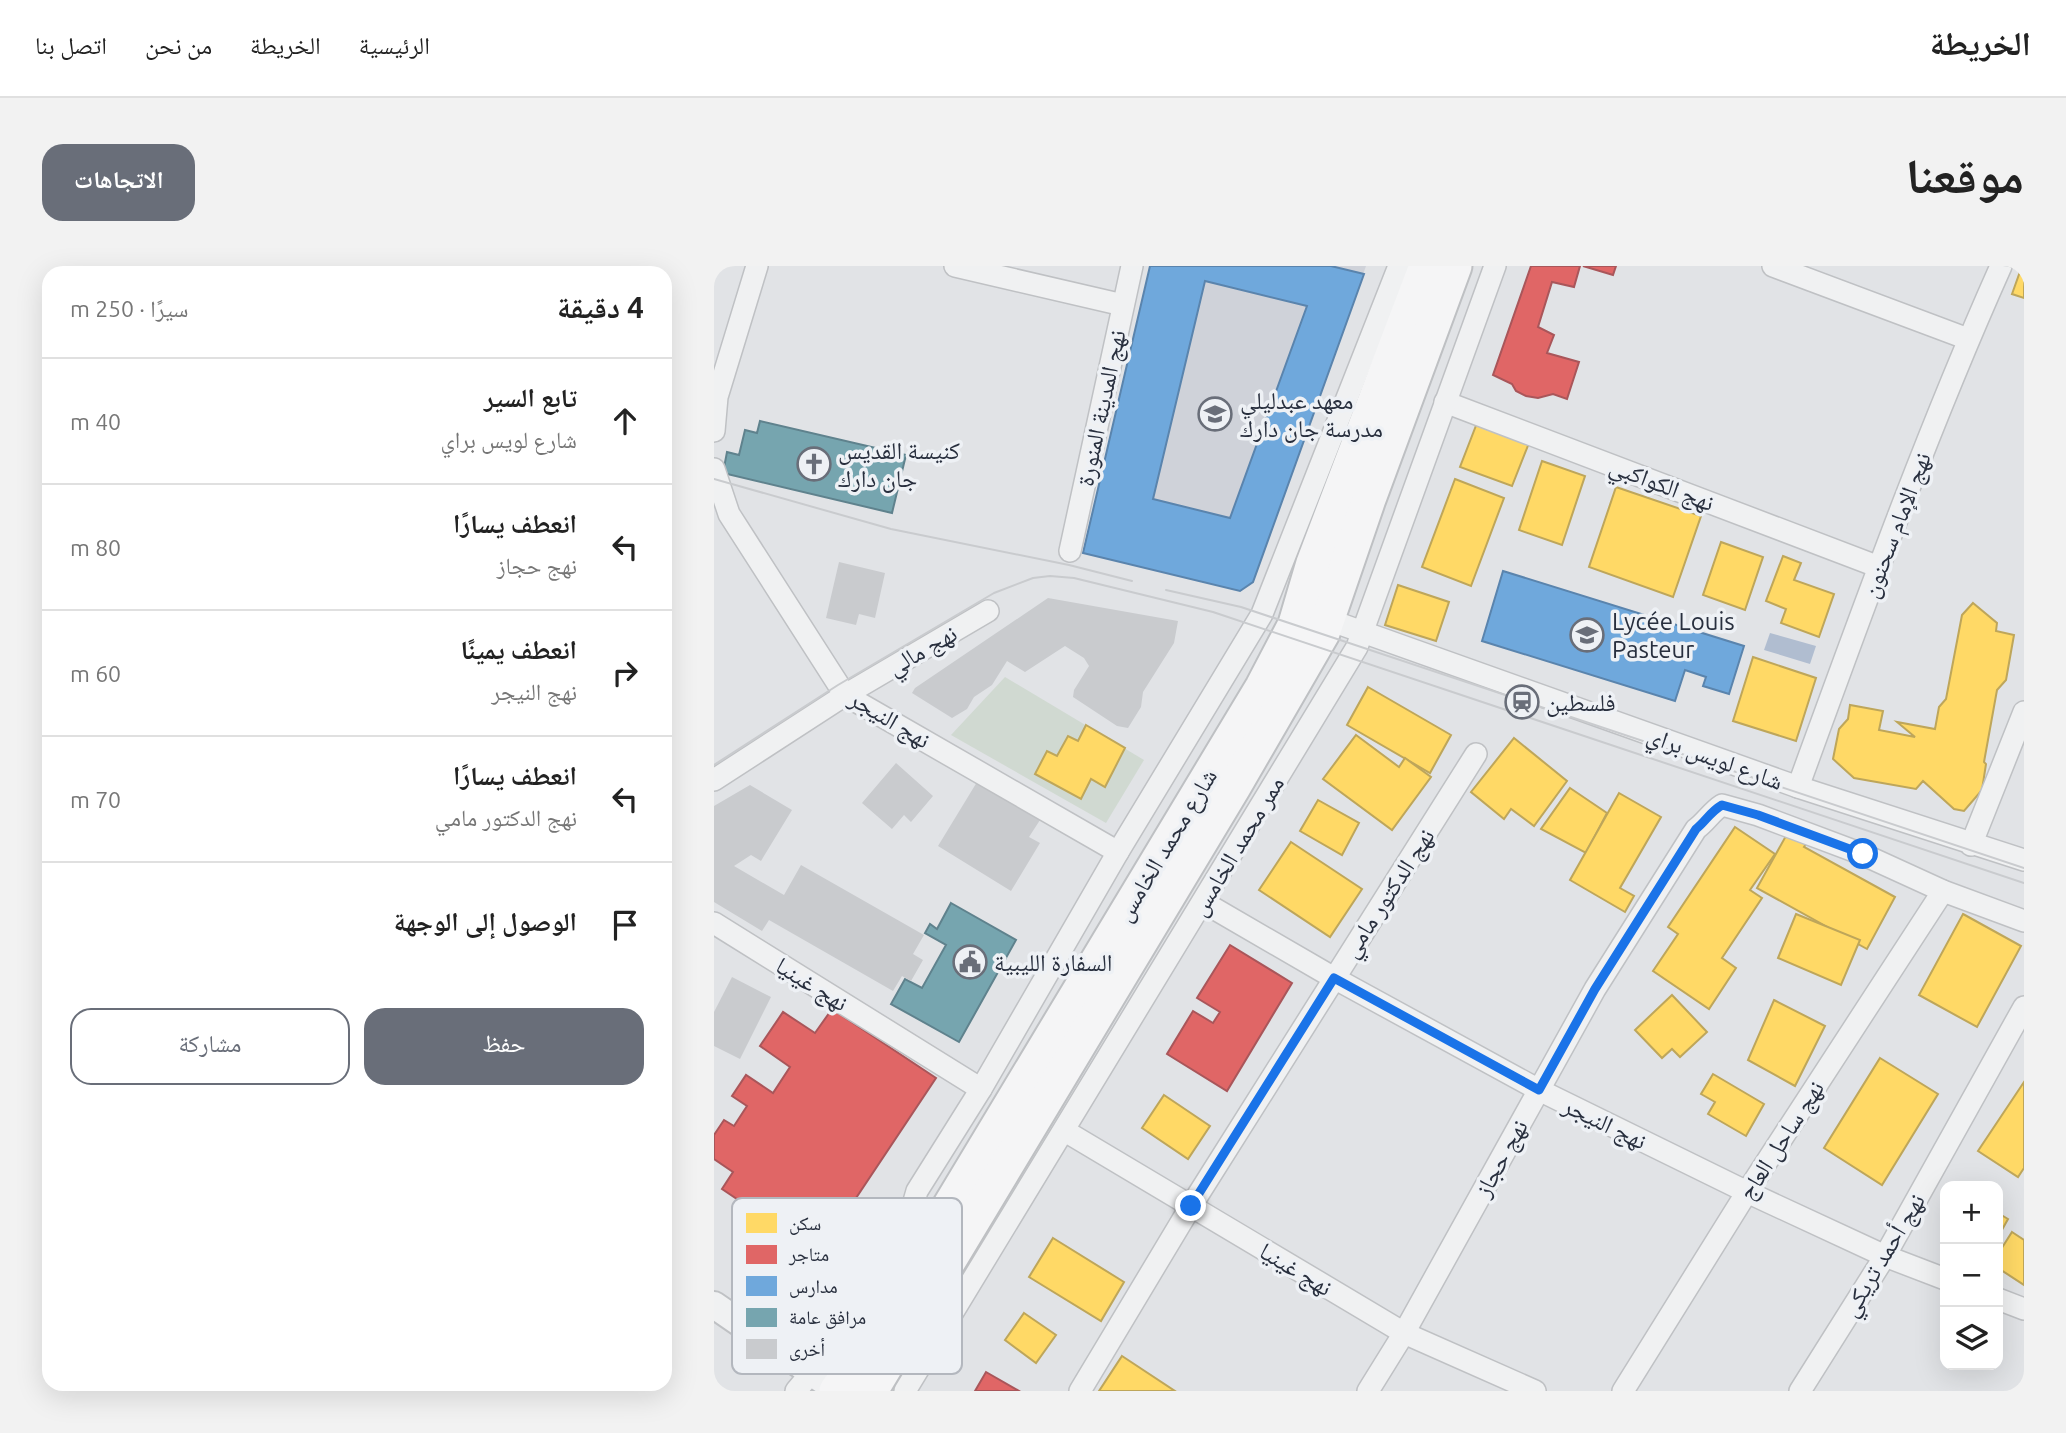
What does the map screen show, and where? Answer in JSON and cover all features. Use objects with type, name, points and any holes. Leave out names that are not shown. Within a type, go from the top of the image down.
[{"type":"main road","name":"شارع محمد الخامس","points":[[953,1198],[1262,687],[1288,638],[1295,624],[1313,563],[1426,266]]},
{"type":"main road","name":"شارع محمد الخامس","points":[[962,1238],[1234,787],[1323,633],[1455,266]]},
{"type":"main road","name":"شارع محمد الخامس","points":[[824,1387],[845,1374]]},
{"type":"main road","name":"شارع محمد الخامس","points":[[870,1391],[880,1374]]},
{"type":"street","points":[[714,432],[715,396],[757,266]]},
{"type":"street","points":[[955,266],[1123,305]]},
{"type":"street","name":"نهج المدينة المنورة","points":[[1070,551],[1132,266]]},
{"type":"street","points":[[914,1198],[1262,614],[1399,266]]},
{"type":"street","name":"ممر محمد الخامس","points":[[962,1298],[1357,647],[1495,266]]},
{"type":"street","points":[[1773,266],[1968,339]]},
{"type":"street","name":"نهج الإمام سحنون","points":[[1798,787],[1879,567],[1968,339],[2001,266]]},
{"type":"street","name":"نهج الكواكبي","points":[[1446,402],[1879,567]]},
{"type":"street","name":"نهج النيجر","points":[[714,469],[721,512],[845,695],[1118,852]]},
{"type":"street","name":"نهج مالي","points":[[714,780],[845,695],[988,611]]},
{"type":"street","name":"شارع لويس براي","points":[[1329,620],[1798,787],[2024,860]]},
{"type":"street","points":[[1971,845],[2024,712]]},
{"type":"street","name":"نهج الدكتور مامي","points":[[1080,1391],[1191,1206],[1476,754]]},
{"type":"street","name":"شارع لويس براي","points":[[1705,822],[1712,811],[1722,805],[1758,815],[1863,854],[1943,891],[2024,920]]},
{"type":"street","name":"نهج حجاز","points":[[1368,1391],[1404,1333],[1595,989],[1696,829],[1705,822]]},
{"type":"street","name":"نهج ساحل العاج","points":[[1623,1391],[1747,1192],[1943,891]]},
{"type":"street","name":"نهج النيجر","points":[[1203,902],[1334,978],[1539,1090],[1747,1192],[1885,1256],[1940,1277]]},
{"type":"street","name":"نهج غينيا","points":[[714,923],[981,1089]]},
{"type":"street","name":"نهج أحمد تريكي","points":[[1800,1391],[1885,1256],[2024,1007]]},
{"type":"street","name":"نهج غينيا","points":[[1065,1131],[1404,1333],[1535,1391]]},
{"type":"street","points":[[2003,1301],[2024,1309]]},
{"type":"street","points":[[714,1305],[732,1318]]},
{"type":"street","points":[[807,1374],[824,1387]]},
{"type":"street","name":"ممر محمد الخامس","points":[[905,1391],[915,1374]]},
{"type":"shaded area","name":"معهد عبدليلي مدرسة جان دارك","points":[[1150,266],[1366,266],[1253,582],[1240,591],[1083,553]]},
{"type":"shaded area","points":[[1005,677],[1144,760],[1106,823],[951,735]]},
{"type":"water","points":[[1770,633],[1816,646],[1810,664],[1764,650]]},
{"type":"building: سكن","points":[[2024,266],[2024,298],[2012,294]]},
{"type":"building: سكن","points":[[1477,423],[1529,443],[1512,486],[1460,467]]},
{"type":"building: سكن","points":[[1542,461],[1585,476],[1562,545],[1519,530]]},
{"type":"building: سكن","points":[[1455,479],[1504,498],[1471,586],[1422,567]]},
{"type":"building: سكن","points":[[1616,487],[1701,516],[1673,597],[1589,567]]},
{"type":"building: سكن","points":[[1721,542],[1763,557],[1745,610],[1703,595]]},
{"type":"building: سكن","points":[[1783,556],[1801,563],[1794,580],[1834,594],[1819,637],[1781,623],[1786,609],[1766,601]]},
{"type":"building: سكن","points":[[1398,585],[1449,602],[1436,641],[1385,625]]},
{"type":"building: سكن","points":[[1973,603],[1997,623],[1996,631],[2014,635],[2006,680],[1997,690],[1984,762],[1986,764],[1982,790],[1964,811],[1954,809],[1923,781],[1916,789],[1854,778],[1833,759],[1839,729],[1848,719],[1850,705],[1883,711],[1879,730],[1915,737],[1897,722],[1935,729],[1939,707],[1946,699],[1962,615]]},
{"type":"building: سكن","points":[[1753,657],[1816,678],[1796,741],[1733,721]]},
{"type":"building: سكن","points":[[1368,687],[1451,735],[1430,773],[1347,725]]},
{"type":"building: سكن","points":[[1086,725],[1125,748],[1105,787],[1091,779],[1081,799],[1035,774],[1047,751],[1057,756],[1068,736],[1078,741]]},
{"type":"building: سكن","points":[[1356,735],[1399,767],[1405,758],[1431,777],[1392,830],[1323,779]]},
{"type":"building: سكن","points":[[1514,738],[1567,781],[1534,826],[1511,809],[1504,819],[1471,792]]},
{"type":"building: سكن","points":[[1570,788],[1607,813],[1586,853],[1541,829]]},
{"type":"building: سكن","points":[[1619,793],[1661,817],[1620,888],[1634,896],[1625,912],[1570,880]]},
{"type":"building: سكن","points":[[1318,800],[1359,823],[1342,855],[1300,831]]},
{"type":"building: سكن","points":[[1735,827],[1775,854],[1750,890],[1762,898],[1722,958],[1736,968],[1709,1009],[1653,971],[1678,934],[1668,927]]},
{"type":"building: سكن","points":[[1787,834],[1806,844],[1804,847],[1895,897],[1867,949],[1757,888]]},
{"type":"building: سكن","points":[[1291,842],[1362,889],[1330,937],[1259,890]]},
{"type":"building: سكن","points":[[1796,914],[1860,940],[1841,985],[1778,958]]},
{"type":"building: سكن","points":[[1963,914],[2021,946],[1977,1027],[1919,995]]},
{"type":"building: سكن","points":[[1672,995],[1707,1032],[1680,1057],[1672,1049],[1662,1058],[1635,1030]]},
{"type":"building: سكن","points":[[1774,1000],[1825,1026],[1795,1086],[1748,1060]]},
{"type":"building: سكن","points":[[1880,1058],[1938,1094],[1882,1185],[1824,1148]]},
{"type":"building: سكن","points":[[1713,1074],[1764,1104],[1746,1136],[1708,1114],[1715,1102],[1701,1094]]},
{"type":"building: سكن","points":[[2024,1082],[2024,1168],[2018,1177],[1978,1151]]},
{"type":"building: سكن","points":[[1164,1095],[1210,1126],[1188,1159],[1142,1128]]},
{"type":"building: سكن","points":[[2012,1232],[2024,1240],[2024,1285],[2003,1271],[2003,1246]]},
{"type":"building: سكن","points":[[1053,1238],[1124,1282],[1101,1321],[1029,1277]]},
{"type":"building: سكن","points":[[1024,1313],[1056,1335],[1036,1363],[1005,1340]]},
{"type":"building: سكن","points":[[1122,1356],[1175,1391],[1099,1391]]},
{"type":"building: متاجر","points":[[1531,266],[1580,266],[1574,287],[1552,282],[1538,327],[1554,335],[1547,353],[1579,362],[1567,399],[1553,394],[1538,398],[1526,396],[1516,391],[1512,384],[1493,375]]},
{"type":"building: متاجر","points":[[1583,266],[1616,266],[1613,275]]},
{"type":"building: متاجر","points":[[1230,945],[1292,983],[1227,1091],[1167,1054],[1193,1011],[1213,1023],[1220,1012],[1197,998]]},
{"type":"building: متاجر","points":[[832,1009],[936,1078],[856,1198],[735,1198],[722,1189],[733,1172],[714,1159],[714,1135],[724,1120],[734,1126],[747,1106],[732,1096],[746,1075],[773,1093],[790,1067],[760,1046],[783,1012],[815,1033]]},
{"type":"building: متاجر","points":[[986,1372],[1019,1391],[975,1391]]},
{"type":"building: مدارس","name":"معهد عبدليلي مدرسة جان دارك","points":[[1150,266],[1331,266],[1364,274],[1253,582],[1240,591],[1083,553]],"holes":[[[1205,281],[1307,306],[1230,518],[1153,499]]]},
{"type":"building: مدارس","name":"Lycée Louis Pasteur","points":[[1503,571],[1744,646],[1729,694],[1703,686],[1706,677],[1685,670],[1675,701],[1482,641]]},
{"type":"building: مرافق عامة","name":"كنيسة القديس جان دارك","points":[[760,421],[906,455],[892,513],[723,473],[727,452],[739,455],[745,430],[757,433]]},
{"type":"building: مرافق عامة","name":"السفارة الليبية","points":[[951,903],[1016,940],[959,1042],[891,1004],[905,979],[922,988],[946,945],[925,933],[930,924],[937,929]]},
{"type":"building: أخرى","points":[[839,562],[885,573],[875,618],[859,614],[856,625],[826,618]]},
{"type":"building: أخرى","points":[[1048,598],[1178,621],[1174,643],[1143,692],[1141,707],[1128,728],[1117,726],[1073,697],[1074,690],[1089,666],[1084,658],[1065,646],[1025,672],[1007,661],[992,685],[974,697],[967,709],[952,718],[912,693],[915,688]]},
{"type":"building: أخرى","points":[[896,763],[933,796],[911,822],[904,815],[892,829],[862,803]]},
{"type":"building: أخرى","points":[[977,782],[1040,820],[1029,837],[1040,843],[1011,891],[938,846]]},
{"type":"building: أخرى","points":[[750,785],[792,810],[761,861],[751,855],[734,866],[784,895],[801,865],[924,935],[913,954],[923,960],[911,981],[902,976],[893,991],[769,920],[762,931],[714,902],[714,806]]},
{"type":"building: أخرى","points":[[732,977],[771,997],[740,1059],[714,1046],[714,1012]]},
{"type":"tram line","points":[[714,479],[891,529],[1069,565],[1132,581]]},
{"type":"tram line","points":[[714,765],[838,685],[994,593],[1033,578],[1074,578],[1213,612],[2024,883]]},
{"type":"tram line","points":[[1166,590],[1241,607],[2024,868]]},
{"type":"place","name":"معهد عبدليلي مدرسة جان دارك","points":[[1215,414]]},
{"type":"place","name":"كنيسة القديس جان دارك","points":[[814,464]]},
{"type":"place","name":"Lycée Louis Pasteur","points":[[1587,635]]},
{"type":"place","name":"فلسطين","points":[[1522,702]]},
{"type":"place","name":"السفارة الليبية","points":[[970,962]]},
{"type":"route","points":[[1191,1206],[1334,978],[1539,1090],[1595,989],[1696,829],[1712,811],[1722,805],[1758,815],[1863,854]]}]
